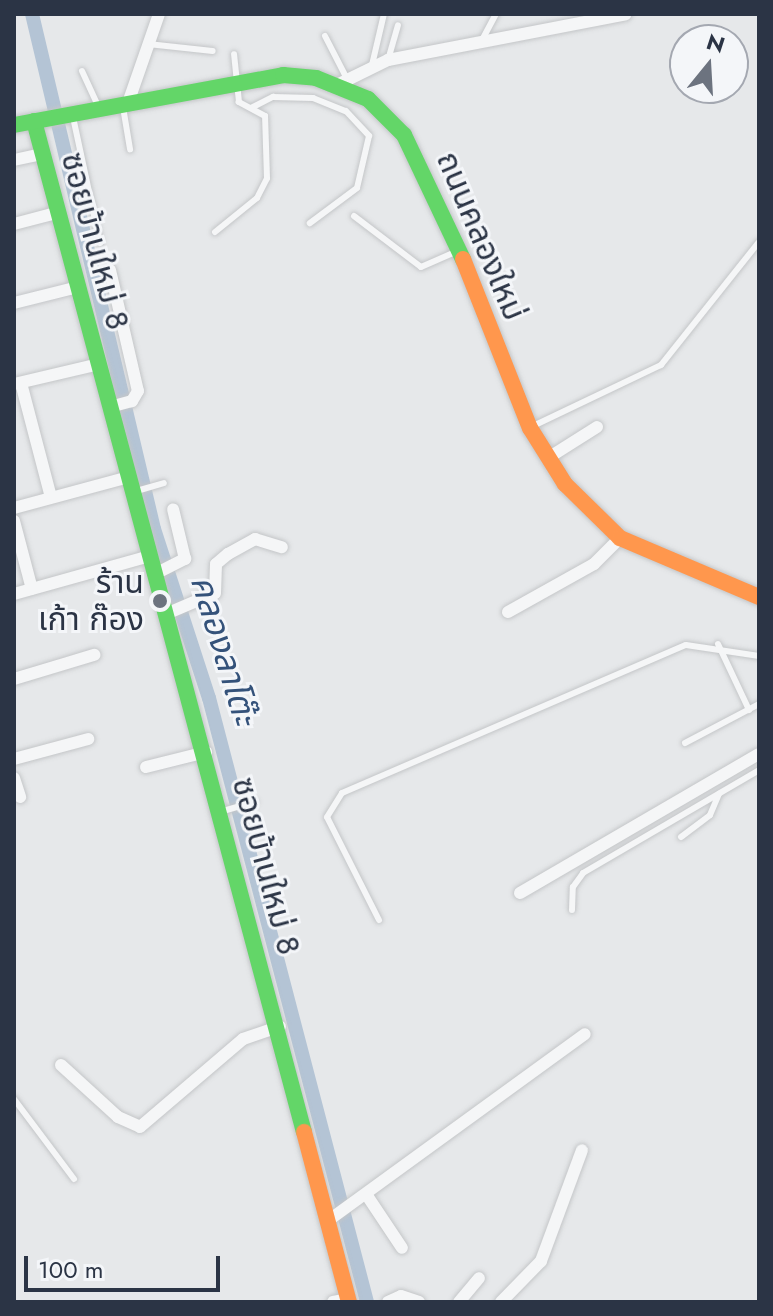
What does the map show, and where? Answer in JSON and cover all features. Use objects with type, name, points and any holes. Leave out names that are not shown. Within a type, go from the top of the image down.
[{"type":"street","points":[[125,103],[159,14]]},
{"type":"street","points":[[342,82],[388,60],[479,46],[599,17],[626,14]]},
{"type":"street","name":"ถนนคลองใหม่","points":[[14,125],[283,75],[342,82],[368,99],[404,135],[435,187],[530,428],[548,458],[620,538],[759,597]]},
{"type":"street","name":"ซอยบ้านใหม่ 8","points":[[40,120],[42,154],[56,213],[99,364],[121,404],[134,486],[150,556],[164,572],[176,610],[206,752],[227,810],[280,1026],[339,1214],[343,1301]]},
{"type":"street","points":[[14,160],[42,154]]},
{"type":"street","points":[[14,224],[56,213]]},
{"type":"street","points":[[110,270],[138,391],[121,404]]},
{"type":"street","points":[[14,303],[78,287]]},
{"type":"street","points":[[51,497],[18,383],[99,364]]},
{"type":"street","points":[[548,458],[597,427]]},
{"type":"street","points":[[14,508],[51,497],[134,486]]},
{"type":"street","points":[[164,572],[185,559],[173,509]]},
{"type":"street","points":[[14,521],[32,589]]},
{"type":"street","points":[[508,612],[594,564],[620,538]]},
{"type":"street","points":[[176,610],[215,593],[216,564],[228,554],[255,539],[282,547]]},
{"type":"street","points":[[14,594],[150,556]]},
{"type":"street","points":[[14,679],[94,655]]},
{"type":"street","points":[[14,759],[88,739]]},
{"type":"street","points":[[146,767],[206,752]]},
{"type":"street","points":[[520,893],[759,754]]},
{"type":"street","points":[[14,778],[20,797]]},
{"type":"street","points":[[61,1065],[118,1117],[140,1127],[243,1039],[280,1026]]},
{"type":"street","points":[[339,1214],[368,1197],[585,1034]]},
{"type":"street","points":[[501,1302],[541,1261],[582,1150]]},
{"type":"street","points":[[368,1197],[402,1248]]},
{"type":"street","points":[[459,1302],[479,1278]]},
{"type":"street","points":[[388,1302],[401,1296],[419,1302]]},
{"type":"lane","points":[[372,65],[384,14]]},
{"type":"lane","points":[[479,46],[496,14]]},
{"type":"lane","points":[[388,60],[398,25]]},
{"type":"lane","points":[[325,36],[342,82]]},
{"type":"lane","points":[[148,44],[213,51]]},
{"type":"lane","points":[[215,232],[257,198],[267,178],[265,116],[239,102],[234,54]]},
{"type":"lane","points":[[82,71],[99,109]]},
{"type":"lane","points":[[251,108],[273,97],[313,98],[346,111],[369,136],[357,188],[310,223]]},
{"type":"lane","points":[[125,103],[130,149]]},
{"type":"lane","points":[[70,114],[100,243]]},
{"type":"lane","points":[[354,216],[421,267],[460,250]]},
{"type":"lane","points":[[530,428],[661,365],[759,242]]},
{"type":"lane","points":[[134,486],[151,487],[164,483]]},
{"type":"lane","points":[[718,644],[749,710]]},
{"type":"lane","points":[[379,920],[327,817],[342,793],[686,645],[718,644],[759,656]]},
{"type":"lane","points":[[685,743],[759,704]]},
{"type":"lane","points":[[572,910],[573,887],[583,873],[759,770]]},
{"type":"lane","points":[[681,837],[710,815],[719,793]]},
{"type":"lane","points":[[227,810],[255,802]]},
{"type":"lane","points":[[14,1099],[74,1179]]},
{"type":"waterway","name":"คลองลาโต๊ะ","points":[[32,14],[154,529],[209,698],[367,1302]]},
{"type":"traffic: fast","points":[[14,125],[283,75],[316,78],[368,99],[404,135],[463,259]]},
{"type":"traffic: fast","points":[[34,121],[304,1132]]},
{"type":"traffic: slow","points":[[463,259],[530,428],[565,484],[620,538],[759,597]]},
{"type":"traffic: slow","points":[[304,1132],[349,1302]]},
{"type":"place","name":"ร้าน เก้า ก๊อง","points":[[160,601]]}]
